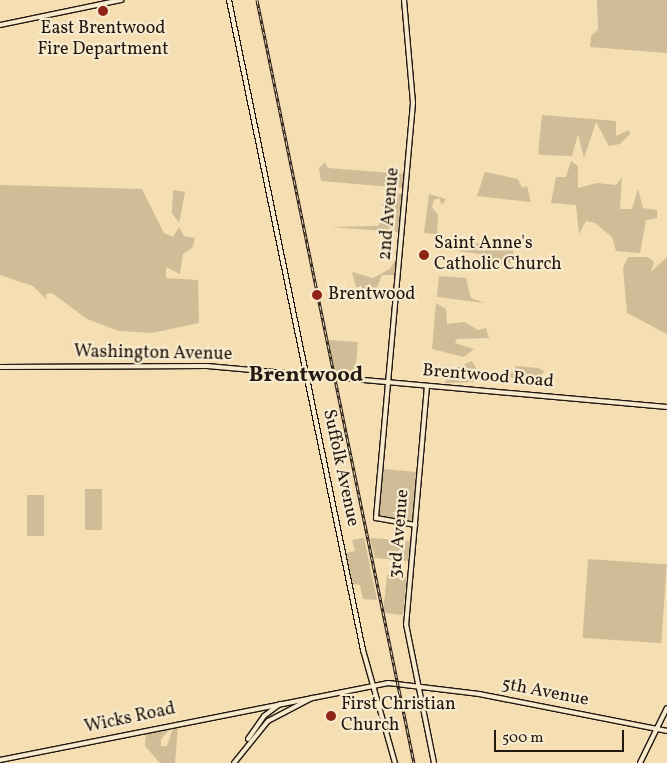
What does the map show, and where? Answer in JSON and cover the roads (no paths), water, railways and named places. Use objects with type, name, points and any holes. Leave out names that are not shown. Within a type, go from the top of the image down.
[{"type":"street","points":[[0,25],[121,0]]},
{"type":"street","name":"Suffolk Avenue","points":[[229,0],[371,684],[395,763]]},
{"type":"street","name":"2nd Avenue","points":[[404,0],[413,104],[377,521],[415,525]]},
{"type":"street","name":"Washington Avenue","points":[[0,367],[207,366],[306,375]]},
{"type":"street","name":"Brentwood Road","points":[[306,375],[665,407]]},
{"type":"street","name":"3rd Avenue","points":[[427,386],[406,624],[434,763]]},
{"type":"street","points":[[665,407],[667,402]]},
{"type":"street","name":"Wicks Road","points":[[0,760],[371,684],[418,684]]},
{"type":"street","name":"5th Avenue","points":[[418,684],[667,732]]},
{"type":"street","points":[[234,763],[258,731],[283,711],[326,694]]},
{"type":"street","points":[[234,763],[264,716],[273,708],[290,700]]},
{"type":"street","name":"Wicks Road","points":[[265,706],[283,711]]},
{"type":"street","points":[[260,707],[264,716]]},
{"type":"street","points":[[640,763],[655,729],[667,708]]},
{"type":"railway","points":[[257,0],[414,763]]},
{"type":"place","name":"East Brentwood Fire Department","points":[[103,11]]},
{"type":"place","name":"Saint Anne's Catholic Church","points":[[424,255]]},
{"type":"place","name":"Brentwood","points":[[317,295]]},
{"type":"place","name":"First Christian Church","points":[[331,716]]},
{"type":"district","name":"Brentwood","points":[[306,376]]}]
